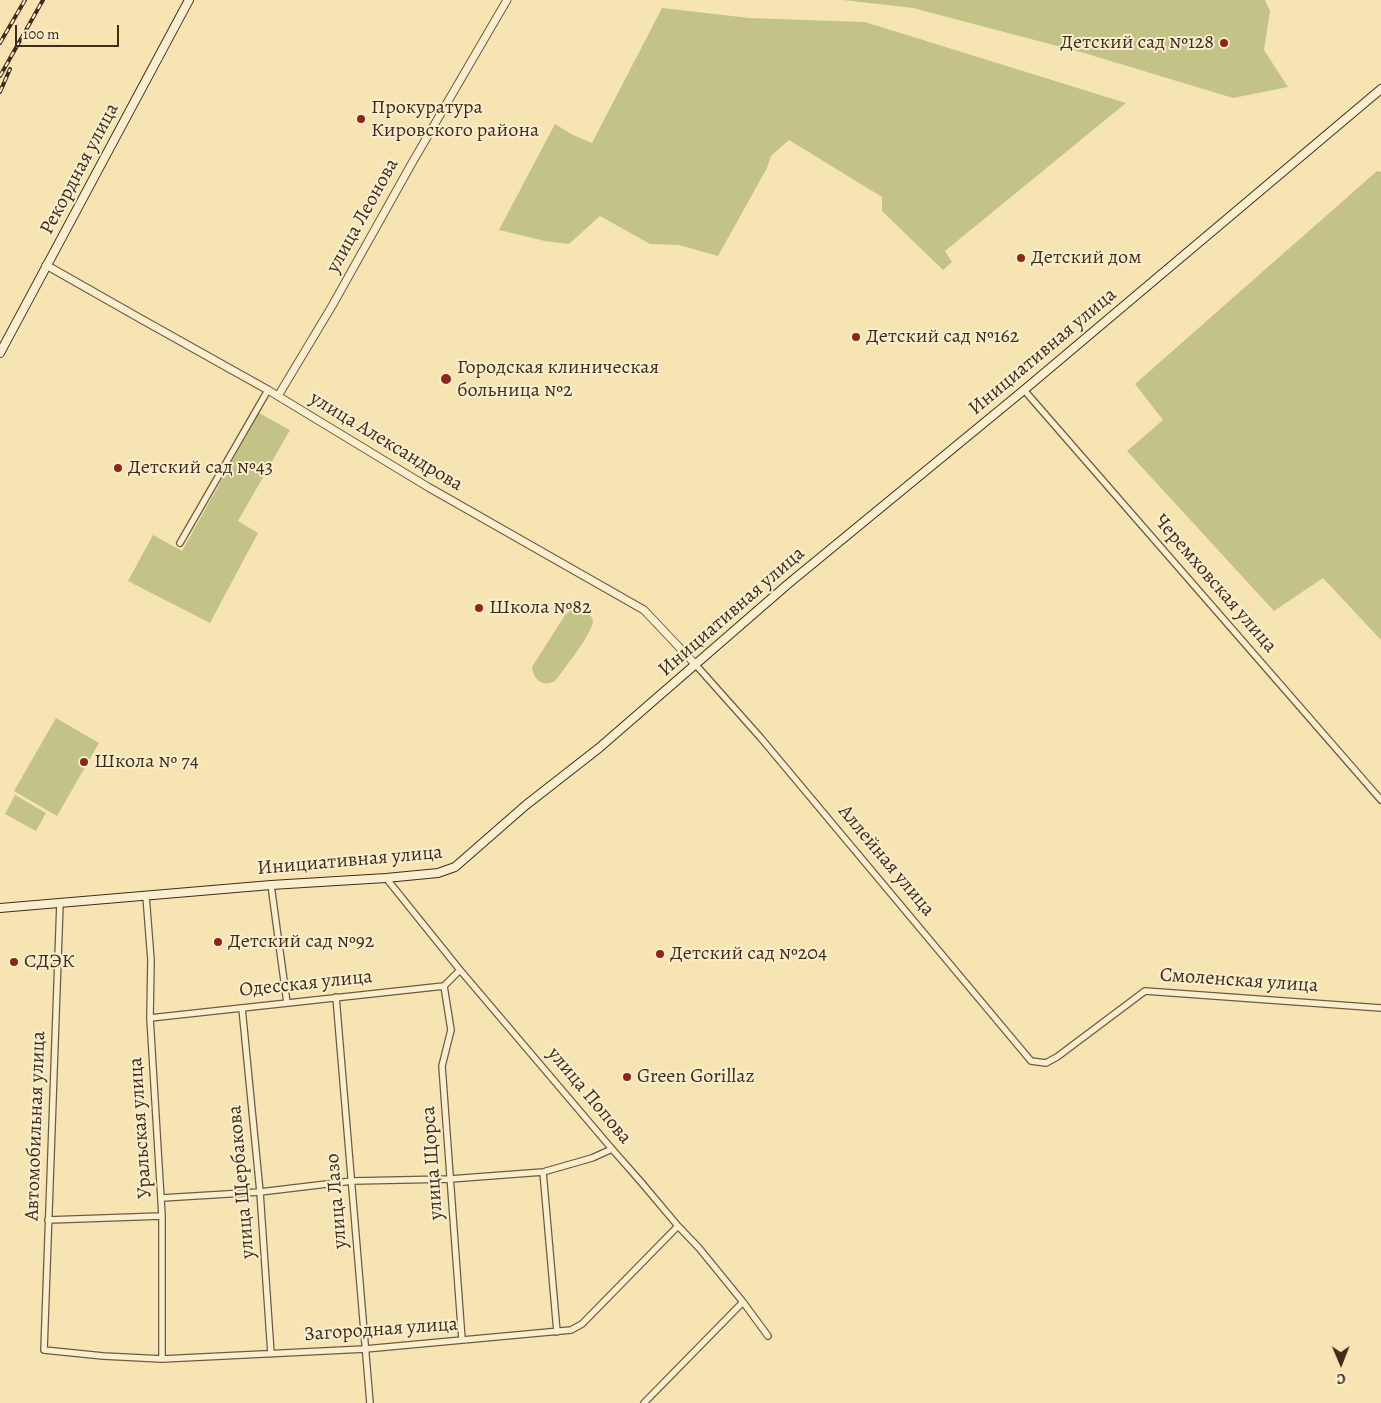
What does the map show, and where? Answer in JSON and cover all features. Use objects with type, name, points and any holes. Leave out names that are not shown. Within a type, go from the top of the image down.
[{"type":"main road","name":"Рекордная улица","points":[[0,353],[189,0]]},
{"type":"main road","name":"Инициативная улица","points":[[0,908],[271,885],[386,878],[438,873],[455,866],[526,805],[599,748],[788,584],[1024,390],[1381,89]]},
{"type":"street","name":"улица Леонова","points":[[278,396],[332,306],[412,162],[507,0]]},
{"type":"street","name":"улица Александрова","points":[[46,265],[140,320],[268,390],[428,488],[644,610],[695,664]]},
{"type":"street","points":[[180,544],[268,390]]},
{"type":"street","name":"Черемховская улица","points":[[1024,390],[1381,800]]},
{"type":"street","name":"Аллейная улица","points":[[695,664],[779,760],[1031,1061],[1046,1063],[1057,1057]]},
{"type":"street","name":"улица Попова","points":[[386,878],[460,970],[678,1226],[699,1248],[768,1336]]},
{"type":"street","points":[[271,885],[287,1003]]},
{"type":"street","name":"Уральская улица","points":[[146,896],[151,960],[150,1018],[162,1198],[162,1359]]},
{"type":"street","name":"Автомобильная улица","points":[[44,1350],[60,903]]},
{"type":"street","points":[[444,986],[460,970]]},
{"type":"street","name":"Одесская улица","points":[[150,1018],[444,986]]},
{"type":"street","name":"улица Щорса","points":[[444,986],[451,1030],[442,1066],[462,1340]]},
{"type":"street","name":"Смоленская улица","points":[[1057,1057],[1145,991],[1381,1008]]},
{"type":"street","name":"улица Лазо","points":[[336,997],[370,1403]]},
{"type":"street","name":"улица Щербакова","points":[[242,1008],[260,1192],[271,1354]]},
{"type":"street","points":[[162,1198],[260,1192],[352,1181],[450,1179],[543,1172],[592,1158],[612,1149]]},
{"type":"street","points":[[543,1172],[557,1332]]},
{"type":"street","points":[[48,1220],[162,1216]]},
{"type":"street","name":"Загородная улица","points":[[44,1350],[162,1359],[365,1349],[571,1330],[582,1324],[678,1226]]},
{"type":"street","points":[[644,1403],[743,1302]]},
{"type":"shaded area","points":[[843,0],[1265,0],[1270,11],[1264,50],[1288,87],[1233,98],[1084,53],[913,8]]},
{"type":"shaded area","points":[[662,8],[749,18],[865,22],[1126,103],[945,251],[952,262],[943,270],[882,211],[882,197],[789,140],[771,156],[767,168],[718,256],[679,245],[650,244],[600,216],[569,244],[545,241],[499,230],[555,124],[573,135],[592,143]]},
{"type":"shaded area","points":[[1377,171],[1381,172],[1381,640],[1323,578],[1274,611],[1127,451],[1163,420],[1135,384]]},
{"type":"shaded area","points":[[259,413],[290,430],[238,521],[258,533],[210,623],[128,581],[153,535],[182,551]]},
{"type":"shaded area","points":[[578,610],[587,613],[592,618],[592,626],[588,634],[555,681],[543,683],[539,681],[534,675],[532,667],[565,615],[570,611]]},
{"type":"shaded area","points":[[56,718],[99,743],[57,816],[14,791]]},
{"type":"shaded area","points":[[15,795],[46,813],[36,831],[5,814]]},
{"type":"railway","points":[[0,43],[25,0]]},
{"type":"railway","points":[[0,76],[43,0]]},
{"type":"railway","points":[[0,92],[10,69]]},
{"type":"place","name":"Детский сад №128","points":[[1224,43]]},
{"type":"place","name":"Прокуратура Кировского района","points":[[361,119]]},
{"type":"place","name":"Детский дом","points":[[1021,258]]},
{"type":"place","name":"Детский сад №162","points":[[856,337]]},
{"type":"place","name":"Городская клиническая больница №2","points":[[446,379]]},
{"type":"place","name":"Детский сад №43","points":[[118,468]]},
{"type":"place","name":"Школа №82","points":[[479,608]]},
{"type":"place","name":"Школа № 74","points":[[84,762]]},
{"type":"place","name":"Детский сад №92","points":[[218,942]]},
{"type":"place","name":"Детский сад №204","points":[[660,954]]},
{"type":"place","name":"СДЭК","points":[[14,962]]},
{"type":"place","name":"Green Gorillaz","points":[[627,1077]]}]
